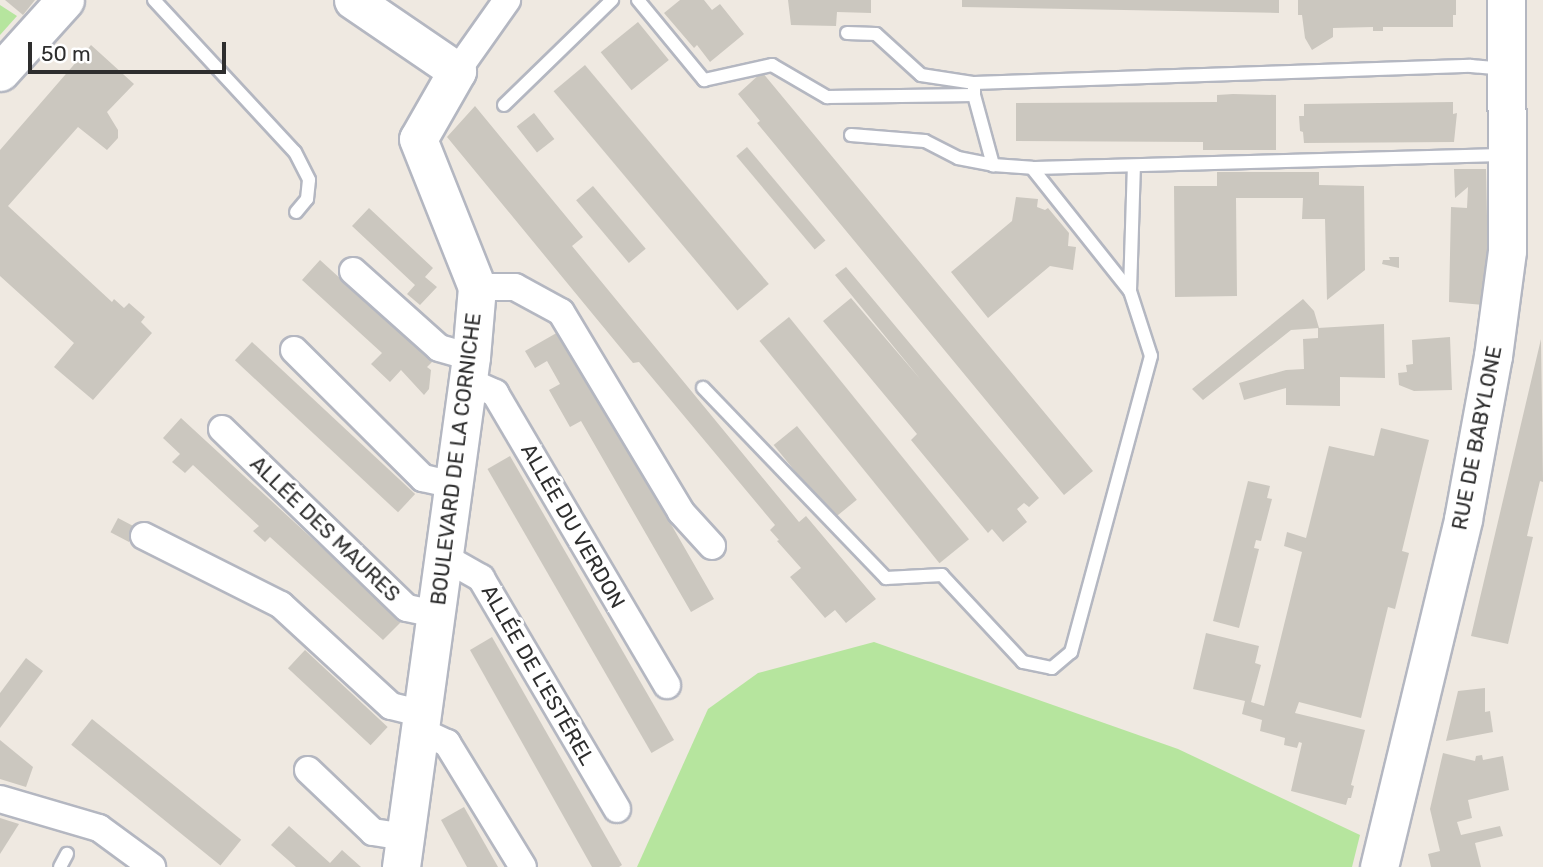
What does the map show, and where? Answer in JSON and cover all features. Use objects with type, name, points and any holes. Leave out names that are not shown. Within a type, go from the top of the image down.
[{"type":"street","points":[[0,72],[65,0]]},
{"type":"street","points":[[353,0],[457,71],[507,0]]},
{"type":"street","name":"RUE DE BABYLONE","points":[[1379,867],[1463,520],[1493,356],[1507,251],[1509,156],[1506,0]]},
{"type":"street","name":"BOULEVARD DE LA CORNICHE","points":[[404,852],[469,369],[477,286],[418,139],[457,71]]},
{"type":"street","name":"ALLÉE DU VERDON","points":[[353,271],[439,348],[469,369],[495,393],[667,685]]},
{"type":"street","points":[[477,286],[515,287],[561,312],[681,512],[712,546]]},
{"type":"street","points":[[294,350],[424,478],[454,485]]},
{"type":"street","name":"ALLÉE DES MAURES","points":[[222,429],[407,608],[436,614]]},
{"type":"street","points":[[144,536],[281,606],[391,706],[422,722],[447,743],[523,867]]},
{"type":"street","name":"ALLÉE DE L'ESTÉREL","points":[[444,557],[481,578],[617,809]]},
{"type":"street","points":[[308,770],[373,832],[404,852]]},
{"type":"street","points":[[0,799],[99,828],[152,867]]},
{"type":"lane","points":[[154,0],[295,152],[309,180],[307,199],[296,212]]},
{"type":"lane","points":[[504,105],[612,0]]},
{"type":"lane","points":[[638,0],[704,80],[772,65],[827,97],[1457,66],[1507,69]]},
{"type":"lane","points":[[847,33],[876,34],[921,75],[974,89]]},
{"type":"lane","points":[[974,89],[993,165]]},
{"type":"lane","points":[[851,135],[925,141],[958,158],[993,165],[1032,168],[1509,156]]},
{"type":"lane","points":[[702,388],[886,578],[942,575],[1023,662],[1052,668],[1071,652],[1151,356],[1130,291],[1134,166]]},
{"type":"lane","points":[[1032,168],[1130,291]]},
{"type":"lane","points":[[60,867],[67,854]]},
{"type":"green space","points":[[0,5],[17,16],[0,35]]},
{"type":"green space","points":[[874,642],[1178,749],[1360,835],[1352,867],[637,867],[708,709],[758,673]]},
{"type":"building","points":[[5,0],[35,0],[23,15]]},
{"type":"building","points":[[680,0],[704,0],[712,10],[720,4],[744,34],[710,62],[697,45],[694,48],[664,13]]},
{"type":"building","points":[[788,0],[871,0],[871,13],[837,12],[836,26],[791,25]]},
{"type":"building","points":[[962,0],[1279,0],[1279,13],[962,7]]},
{"type":"building","points":[[1298,0],[1456,0],[1456,15],[1453,15],[1453,27],[1383,27],[1383,31],[1373,31],[1373,27],[1333,28],[1333,37],[1312,50],[1305,38],[1302,15],[1298,15]]},
{"type":"building","points":[[638,22],[669,60],[632,90],[601,52]]},
{"type":"building","points":[[91,45],[134,84],[107,112],[118,130],[118,138],[107,150],[78,127],[8,206],[112,302],[114,299],[124,308],[129,303],[145,317],[141,322],[152,333],[93,400],[54,367],[74,343],[0,276],[0,150]]},
{"type":"building","points":[[585,65],[769,284],[737,310],[554,91]]},
{"type":"building","points":[[762,72],[1093,471],[1064,495],[757,123],[760,121],[738,94]]},
{"type":"building","points":[[1217,95],[1276,95],[1276,150],[1203,150],[1203,142],[1016,141],[1016,103],[1217,102]]},
{"type":"building","points":[[1453,102],[1453,114],[1457,113],[1454,142],[1304,143],[1303,132],[1300,131],[1299,116],[1304,116],[1304,104]]},
{"type":"building","points":[[475,106],[583,237],[572,246],[799,522],[806,516],[876,599],[846,623],[835,610],[825,618],[790,577],[801,568],[770,530],[775,525],[639,362],[633,363],[447,137]]},
{"type":"building","points":[[534,113],[554,139],[537,153],[517,127]]},
{"type":"building","points":[[747,147],[825,240],[815,249],[736,156]]},
{"type":"building","points":[[1454,169],[1486,169],[1488,263],[1484,305],[1449,302],[1451,207],[1467,208],[1468,187],[1455,198]]},
{"type":"building","points":[[1217,172],[1319,172],[1319,185],[1364,186],[1365,270],[1327,300],[1325,219],[1302,219],[1303,198],[1236,198],[1237,296],[1175,297],[1174,186],[1217,186]]},
{"type":"building","points":[[593,186],[646,249],[629,263],[576,200]]},
{"type":"building","points":[[1016,197],[1038,199],[1037,207],[1045,210],[1048,208],[1069,233],[1068,246],[1076,247],[1073,270],[1050,266],[988,318],[951,272],[1012,221]]},
{"type":"building","points":[[369,208],[433,268],[425,277],[437,287],[420,305],[407,294],[415,285],[352,226]]},
{"type":"building","points":[[1389,257],[1399,257],[1399,268],[1382,264],[1383,260],[1390,260]]},
{"type":"building","points":[[320,260],[432,362],[427,367],[431,370],[429,389],[424,395],[401,370],[390,382],[371,364],[382,353],[302,280]]},
{"type":"building","points":[[846,267],[1039,498],[1029,507],[1024,503],[1017,509],[1027,522],[1003,542],[992,529],[988,533],[911,440],[917,434],[823,321],[851,298],[921,380],[835,275]]},
{"type":"building","points":[[1303,299],[1314,311],[1319,328],[1291,330],[1203,400],[1192,389]]},
{"type":"building","points":[[789,317],[969,539],[939,563],[759,341]]},
{"type":"building","points":[[1384,324],[1385,378],[1340,377],[1340,406],[1286,405],[1286,388],[1244,400],[1239,383],[1286,370],[1304,369],[1303,339],[1318,338],[1318,328]]},
{"type":"building","points":[[560,331],[714,599],[691,612],[581,421],[570,427],[549,390],[560,384],[547,361],[535,368],[525,351]]},
{"type":"building","points":[[1450,337],[1452,390],[1414,391],[1399,385],[1398,373],[1407,372],[1406,365],[1413,364],[1412,340]]},
{"type":"building","points":[[1541,339],[1543,482],[1540,481],[1527,536],[1533,537],[1508,644],[1471,636]]},
{"type":"building","points":[[252,342],[415,494],[398,512],[235,360]]},
{"type":"building","points":[[181,418],[402,621],[383,640],[270,537],[265,542],[253,531],[259,526],[193,465],[185,473],[172,462],[180,454],[163,438]]},
{"type":"building","points":[[797,426],[857,500],[833,519],[774,445]]},
{"type":"building","points":[[1381,428],[1429,440],[1402,551],[1409,553],[1395,609],[1388,607],[1361,718],[1299,702],[1295,713],[1365,730],[1351,785],[1354,786],[1351,798],[1348,798],[1346,805],[1291,791],[1302,743],[1299,742],[1297,748],[1284,745],[1285,738],[1260,731],[1262,720],[1242,714],[1245,701],[1193,689],[1206,633],[1259,646],[1255,663],[1261,665],[1251,702],[1264,706],[1302,552],[1284,546],[1287,532],[1306,538],[1329,446],[1374,456]]},
{"type":"building","points":[[510,456],[674,740],[651,753],[487,469]]},
{"type":"building","points":[[1248,481],[1270,486],[1267,498],[1272,499],[1261,541],[1256,540],[1254,548],[1259,549],[1239,628],[1213,621]]},
{"type":"building","points":[[118,518],[137,528],[129,542],[110,532]]},
{"type":"building","points":[[492,637],[622,865],[619,867],[592,867],[470,650]]},
{"type":"building","points":[[305,650],[388,727],[371,745],[288,668]]},
{"type":"building","points":[[26,658],[43,671],[0,728],[0,693]]},
{"type":"building","points":[[1485,688],[1485,712],[1490,711],[1493,732],[1446,741],[1458,691]]},
{"type":"building","points":[[92,719],[241,840],[220,865],[71,745]]},
{"type":"building","points":[[0,740],[33,767],[26,787],[0,779]]},
{"type":"building","points":[[1443,753],[1475,761],[1476,756],[1482,755],[1483,760],[1503,756],[1509,790],[1468,800],[1472,818],[1457,822],[1461,835],[1500,826],[1503,836],[1475,843],[1481,867],[1431,867],[1428,854],[1440,851],[1430,809]]},
{"type":"building","points":[[464,807],[498,867],[467,867],[441,820]]},
{"type":"building","points":[[0,818],[19,824],[0,854]]},
{"type":"building","points":[[289,826],[330,863],[342,850],[361,867],[296,867],[271,845]]}]
